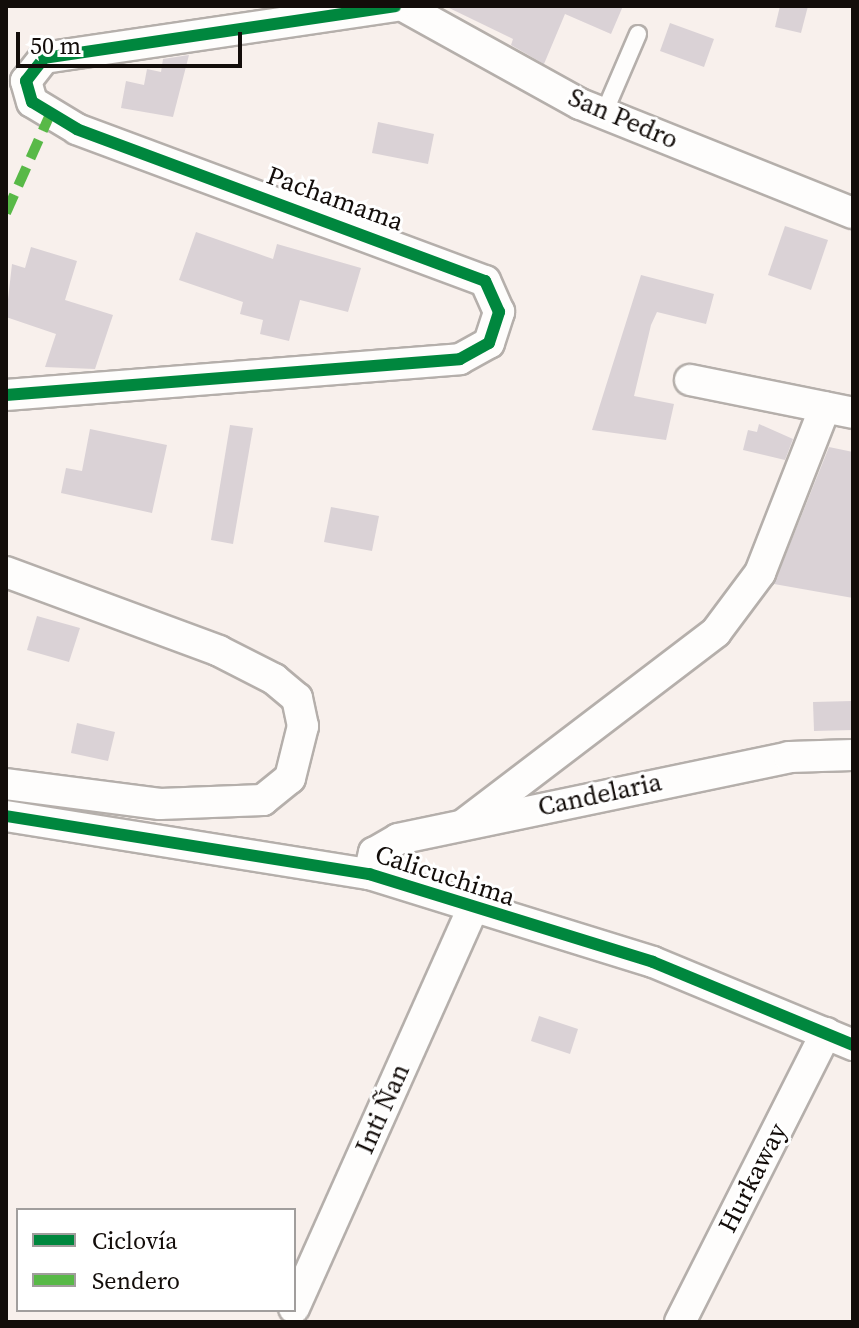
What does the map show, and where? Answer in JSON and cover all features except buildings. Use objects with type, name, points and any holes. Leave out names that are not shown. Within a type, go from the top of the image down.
[{"type":"street","name":"Pachamama","points":[[6,395],[460,359],[489,343],[499,312],[485,281],[77,129],[32,102],[26,81],[44,58],[395,6]]},
{"type":"street","name":"San Pedro","points":[[403,6],[604,113],[853,213]]},
{"type":"street","points":[[463,825],[716,632],[760,573],[839,410],[690,380]]},
{"type":"street","points":[[6,572],[219,651],[274,679],[297,698],[303,726],[290,778],[263,800],[160,804],[6,784]]},
{"type":"street","name":"Candelaria","points":[[369,874],[374,853],[384,845],[463,825],[789,757],[853,755]]},
{"type":"street","name":"Calicuchima","points":[[6,816],[369,874],[472,910],[653,962],[839,1039]]},
{"type":"street","name":"Inti Ñan","points":[[296,1305],[472,910]]},
{"type":"street","name":"Hurkaway","points":[[680,1322],[839,1039]]},
{"type":"lane","points":[[604,113],[638,34]]},
{"type":"marked path","points":[[6,213],[49,117]]},
{"type":"cycle path","points":[[6,395],[460,359],[489,343],[499,312],[485,281],[77,129],[32,102],[26,81],[44,58],[395,6]]},
{"type":"cycle path","points":[[6,816],[369,874],[653,962],[853,1045]]}]
